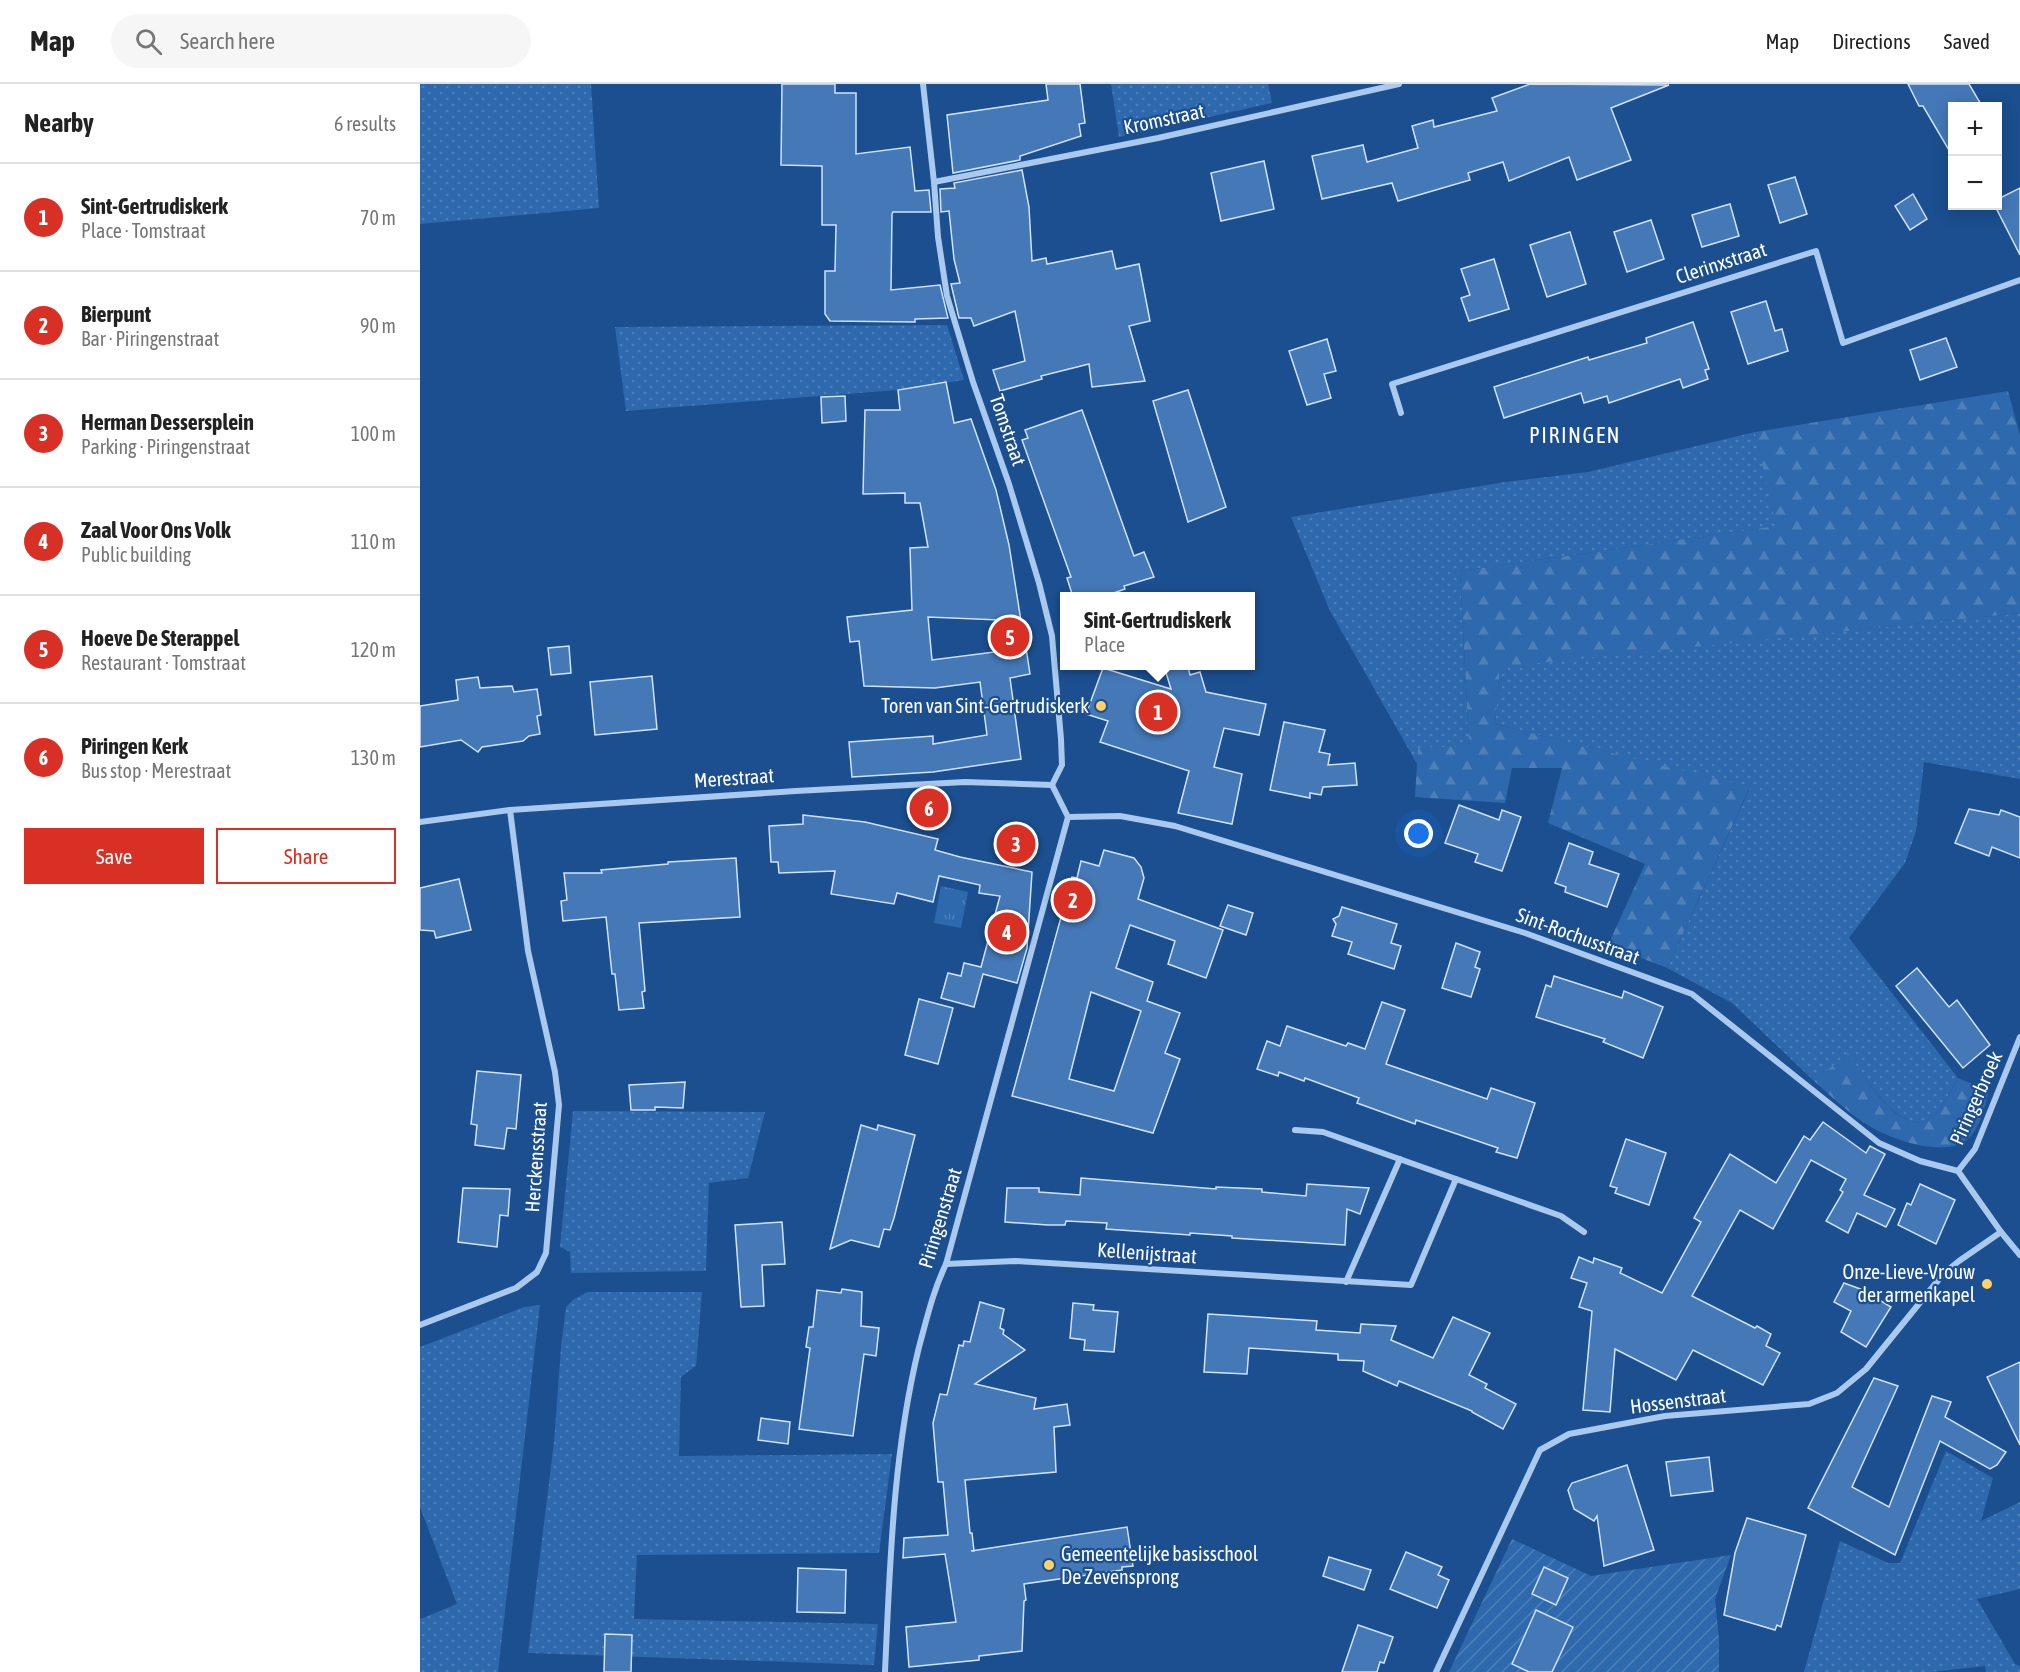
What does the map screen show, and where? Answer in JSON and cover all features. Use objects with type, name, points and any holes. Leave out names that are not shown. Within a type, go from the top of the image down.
[{"type":"street","name":"Tomstraat","points":[[923,84],[938,237],[947,296],[1040,583],[1052,636],[1062,765],[1052,785]]},
{"type":"street","name":"Kromstraat","points":[[934,182],[1158,138],[1400,84]]},
{"type":"street","name":"Clerinxstraat","points":[[1401,413],[1392,384],[1816,250],[1843,344],[2020,280]]},
{"type":"street","name":"Merestraat","points":[[420,822],[510,810],[965,782],[1052,785]]},
{"type":"street","points":[[1052,785],[1068,817]]},
{"type":"street","name":"Herckensstraat","points":[[420,1325],[516,1288],[537,1272],[546,1253],[559,1106],[555,1072],[528,951],[510,810]]},
{"type":"street","name":"Sint-Rochusstraat","points":[[1068,817],[1120,816],[1175,826],[1525,933],[1692,994],[1879,1143],[1920,1161],[1958,1171]]},
{"type":"street","name":"Piringenstraat","points":[[885,1672],[889,1569],[899,1456],[914,1368],[933,1292],[946,1264],[1068,817]]},
{"type":"street","name":"Piringerbroek","points":[[1958,1171],[1975,1149],[2020,1037]]},
{"type":"street","points":[[1295,1130],[1323,1132],[1400,1159],[1561,1216],[1584,1232]]},
{"type":"street","points":[[1346,1282],[1400,1159]]},
{"type":"street","points":[[1958,1171],[2020,1255]]},
{"type":"street","name":"Kellenijstraat","points":[[946,1264],[1015,1261],[1411,1285],[1456,1179]]},
{"type":"street","name":"Hossenstraat","points":[[1436,1672],[1540,1450],[1569,1434],[1665,1416],[1809,1404],[1836,1393],[1866,1369],[1944,1274],[2001,1232]]},
{"type":"green space","points":[[420,84],[591,84],[599,208],[420,224]]},
{"type":"green space","points":[[1111,84],[1268,84],[1272,103],[1119,137]]},
{"type":"green space","points":[[947,325],[964,380],[898,390],[626,411],[615,327]]},
{"type":"green space","points":[[2008,391],[2020,435],[2020,613],[1500,667],[1495,724],[1750,787],[1667,968],[1608,945],[1645,864],[1548,823],[1562,768],[1512,768],[1505,803],[1415,797],[1418,748],[1469,746],[1460,571],[1776,526],[1755,432]]},
{"type":"green space","points":[[1755,432],[1777,526],[1460,571],[1469,747],[1418,748],[1417,764],[1330,611],[1291,517],[1505,482],[1588,472]]},
{"type":"green space","points":[[2020,613],[2020,779],[1924,762],[1916,831],[1905,863],[1849,938],[1958,1078],[1936,1114],[1924,1121],[1911,1121],[1886,1104],[1848,1054],[1814,1081],[1732,1003],[1667,968],[1750,788],[1495,724],[1500,666]]},
{"type":"green space","points":[[941,886],[968,892],[961,928],[934,923]]},
{"type":"green space","points":[[1848,1053],[1886,1104],[1898,1115],[1911,1121],[1924,1121],[1936,1114],[1958,1078],[1989,1091],[1976,1128],[1969,1138],[1958,1145],[1930,1147],[1898,1139],[1870,1127],[1814,1081]]},
{"type":"green space","points":[[573,1111],[765,1112],[748,1178],[709,1183],[706,1271],[571,1273],[570,1252],[560,1247]]},
{"type":"green space","points":[[588,1292],[702,1292],[696,1366],[681,1377],[679,1456],[892,1454],[879,1553],[637,1555],[634,1619],[878,1624],[874,1665],[528,1653],[554,1442],[566,1307],[574,1299]]},
{"type":"green space","points":[[540,1305],[498,1672],[420,1672],[420,1619],[457,1604],[420,1507],[420,1347],[524,1307]]},
{"type":"green space","points":[[1946,1451],[1993,1478],[1981,1521],[2020,1502],[2020,1589],[1977,1599],[2015,1664],[2020,1666],[2020,1672],[1986,1672],[1985,1666],[1931,1672],[1804,1672],[1840,1541],[1888,1563],[1900,1563]]},
{"type":"green space","points":[[1512,1539],[1591,1576],[1731,1555],[1715,1599],[1719,1639],[1719,1672],[1449,1672]]},
{"type":"building","points":[[782,84],[835,84],[835,93],[856,93],[856,154],[910,147],[915,191],[929,190],[931,212],[893,212],[891,290],[940,285],[948,318],[915,319],[915,322],[830,321],[825,314],[825,271],[835,271],[836,225],[822,225],[822,166],[781,165]]},
{"type":"building","points":[[1046,84],[1080,84],[1085,123],[1079,124],[1081,136],[1020,156],[1020,160],[953,173],[947,115],[1048,100]]},
{"type":"building","points":[[1530,84],[1669,85],[1611,108],[1631,160],[1577,180],[1569,157],[1509,181],[1503,162],[1468,173],[1470,180],[1398,201],[1392,183],[1322,199],[1312,156],[1363,145],[1367,162],[1418,148],[1412,126],[1433,120],[1434,127],[1497,111],[1492,98]]},
{"type":"building","points":[[1908,84],[1969,84],[1980,102],[1948,102],[1948,148],[1923,106],[1919,106]]},
{"type":"building","points":[[1264,161],[1274,209],[1221,221],[1211,173]]},
{"type":"building","points":[[1022,170],[1029,207],[1032,261],[1046,258],[1047,264],[1112,251],[1116,269],[1139,264],[1150,321],[1129,326],[1145,381],[1092,387],[1089,364],[1041,376],[1042,379],[1000,391],[993,370],[1025,361],[1015,311],[974,326],[971,318],[959,318],[951,284],[960,283],[954,259],[949,211],[941,212],[940,189],[955,188],[954,183]]},
{"type":"building","points":[[1795,177],[1807,214],[1780,223],[1768,185]]},
{"type":"building","points":[[2020,188],[2020,255],[1997,210],[2002,210],[2002,197]]},
{"type":"building","points":[[1913,194],[1927,219],[1910,230],[1895,206]]},
{"type":"building","points":[[1730,204],[1739,236],[1702,247],[1692,215]]},
{"type":"building","points":[[1651,220],[1664,259],[1627,272],[1614,232]]},
{"type":"building","points":[[1570,232],[1586,284],[1547,297],[1530,245]]},
{"type":"building","points":[[1494,259],[1509,309],[1469,321],[1461,298],[1470,295],[1461,269]]},
{"type":"building","points":[[1766,301],[1775,331],[1782,329],[1788,351],[1748,364],[1731,312]]},
{"type":"building","points":[[1693,322],[1709,369],[1705,370],[1708,379],[1683,388],[1680,379],[1609,403],[1607,396],[1584,403],[1581,393],[1504,418],[1494,387],[1588,357],[1589,360],[1647,343],[1646,338]]},
{"type":"building","points":[[1946,338],[1957,367],[1920,380],[1910,350]]},
{"type":"building","points":[[1327,339],[1336,371],[1324,374],[1331,398],[1307,405],[1289,351]]},
{"type":"building","points":[[946,382],[954,423],[971,419],[996,490],[1009,545],[1021,621],[928,617],[932,660],[1026,648],[1030,674],[1010,678],[1021,759],[933,772],[852,777],[849,742],[933,736],[933,744],[987,735],[980,682],[935,688],[864,686],[859,641],[850,642],[847,617],[912,610],[910,548],[928,547],[920,503],[905,503],[905,493],[863,494],[865,410],[900,410],[898,390]]},
{"type":"building","points":[[1188,390],[1226,507],[1188,522],[1153,401]]},
{"type":"building","points":[[845,396],[846,421],[822,423],[821,397]]},
{"type":"building","points":[[1082,410],[1134,556],[1144,552],[1154,577],[1124,586],[1125,589],[1116,592],[1071,592],[1067,578],[1071,577],[1022,440],[1028,438],[1025,430]]},
{"type":"building","points":[[569,646],[571,673],[551,675],[548,648]]},
{"type":"building","points":[[1102,670],[1109,670],[1171,689],[1165,670],[1189,670],[1190,675],[1200,672],[1206,692],[1266,704],[1259,735],[1224,728],[1214,767],[1242,774],[1232,824],[1178,813],[1189,771],[1100,742],[1108,721],[1086,714]]},
{"type":"building","points":[[652,676],[657,729],[595,735],[590,682]]},
{"type":"building","points":[[478,677],[480,688],[512,686],[514,692],[537,689],[541,715],[537,716],[540,734],[529,736],[523,741],[482,747],[478,752],[461,740],[420,747],[420,706],[458,700],[456,680]]},
{"type":"building","points":[[1284,722],[1325,730],[1319,752],[1330,754],[1328,765],[1355,763],[1357,785],[1323,787],[1321,795],[1310,793],[1310,798],[1270,790]]},
{"type":"building","points":[[1459,805],[1499,820],[1502,810],[1521,817],[1502,871],[1475,862],[1478,854],[1445,843]]},
{"type":"building","points":[[1969,809],[1999,815],[2001,810],[2020,817],[2020,858],[1992,847],[1989,856],[1955,843]]},
{"type":"building","points":[[803,815],[865,822],[938,839],[935,850],[1032,872],[1027,948],[1017,983],[983,974],[974,1007],[941,998],[948,973],[961,976],[964,963],[981,967],[1000,896],[979,893],[980,885],[939,876],[933,902],[897,893],[894,904],[831,894],[835,871],[779,873],[778,862],[771,862],[769,826],[803,824]]},
{"type":"building","points":[[1569,843],[1593,852],[1589,864],[1619,874],[1607,907],[1565,892],[1566,887],[1555,883]]},
{"type":"building","points":[[1104,850],[1134,858],[1141,867],[1144,878],[1138,899],[1223,930],[1206,978],[1168,964],[1175,941],[1130,925],[1116,968],[1153,982],[1147,1001],[1180,1013],[1165,1053],[1180,1059],[1153,1133],[1012,1096],[1072,877],[1077,878],[1081,861],[1099,866]],"holes":[[[1091,992],[1141,1011],[1114,1091],[1069,1079]]]},
{"type":"building","points":[[736,858],[740,917],[639,923],[645,991],[642,992],[644,1008],[619,1010],[615,974],[612,974],[606,917],[563,921],[561,901],[567,900],[564,873],[602,873],[601,870],[668,864],[668,862]]},
{"type":"building","points":[[459,879],[471,930],[436,938],[434,931],[420,930],[420,888]]},
{"type":"building","points":[[1228,905],[1253,913],[1246,935],[1220,926]]},
{"type":"building","points":[[1342,907],[1397,924],[1391,943],[1401,946],[1394,969],[1348,954],[1352,942],[1332,936],[1336,924],[1333,919],[1339,916]]},
{"type":"building","points":[[1456,943],[1480,952],[1475,967],[1480,969],[1471,997],[1442,988]]},
{"type":"building","points":[[1917,968],[1949,1007],[1957,1000],[1990,1045],[1963,1068],[1896,986]]},
{"type":"building","points":[[1554,976],[1622,998],[1624,991],[1663,1007],[1643,1058],[1603,1042],[1605,1039],[1536,1017],[1546,985],[1551,987]]},
{"type":"building","points":[[919,999],[953,1008],[938,1064],[905,1055]]},
{"type":"building","points":[[1382,1002],[1405,1010],[1386,1064],[1487,1099],[1491,1088],[1535,1103],[1517,1158],[1496,1152],[1498,1148],[1416,1120],[1415,1124],[1357,1103],[1359,1098],[1305,1078],[1304,1081],[1279,1072],[1278,1076],[1257,1069],[1267,1041],[1280,1046],[1287,1026],[1346,1046],[1348,1043],[1365,1049]]},
{"type":"building","points":[[477,1071],[521,1075],[516,1129],[507,1128],[504,1149],[475,1145],[477,1125],[471,1124]]},
{"type":"building","points":[[685,1082],[683,1108],[655,1107],[655,1110],[631,1110],[629,1085]]},
{"type":"building","points":[[1823,1122],[1866,1153],[1870,1146],[1885,1154],[1864,1195],[1895,1209],[1886,1227],[1857,1213],[1848,1233],[1826,1221],[1843,1192],[1840,1190],[1846,1179],[1811,1160],[1773,1229],[1740,1210],[1692,1296],[1771,1334],[1766,1346],[1780,1353],[1763,1385],[1693,1350],[1676,1380],[1615,1349],[1610,1412],[1583,1410],[1592,1311],[1579,1307],[1587,1283],[1571,1278],[1579,1257],[1593,1263],[1594,1258],[1622,1268],[1620,1273],[1662,1293],[1701,1222],[1694,1218],[1730,1154],[1776,1183],[1804,1136],[1810,1140]]},
{"type":"building","points":[[861,1125],[877,1130],[878,1125],[915,1135],[894,1218],[890,1230],[884,1229],[879,1247],[851,1240],[830,1249]]},
{"type":"building","points":[[1626,1139],[1666,1153],[1649,1205],[1615,1193],[1617,1188],[1610,1186]]},
{"type":"building","points":[[1081,1178],[1216,1189],[1216,1187],[1262,1189],[1262,1192],[1306,1196],[1307,1184],[1369,1188],[1360,1214],[1347,1209],[1345,1245],[1106,1229],[1107,1223],[1066,1221],[1065,1225],[1048,1225],[1005,1222],[1007,1188],[1039,1188],[1039,1192],[1080,1195]]},
{"type":"building","points":[[1920,1184],[1955,1200],[1936,1244],[1898,1225],[1907,1203],[1911,1205]]},
{"type":"building","points":[[463,1188],[510,1189],[508,1216],[500,1215],[497,1247],[458,1242]]},
{"type":"building","points":[[782,1222],[785,1264],[762,1265],[764,1306],[741,1307],[735,1225]]},
{"type":"building","points":[[1844,1283],[1863,1290],[1891,1307],[1866,1347],[1841,1332],[1851,1311],[1834,1302]]},
{"type":"building","points":[[842,1289],[862,1292],[861,1326],[879,1328],[876,1356],[864,1354],[853,1436],[799,1429],[810,1348],[806,1347],[809,1327],[813,1327],[817,1290],[841,1293]]},
{"type":"building","points":[[980,1302],[1004,1309],[1000,1328],[1004,1330],[1003,1334],[1025,1350],[975,1384],[1036,1398],[1034,1409],[1067,1404],[1070,1425],[1054,1427],[1056,1472],[965,1480],[974,1551],[1127,1527],[1133,1566],[1122,1567],[1122,1570],[1024,1584],[1026,1600],[1024,1601],[1022,1651],[979,1656],[979,1660],[909,1667],[906,1627],[956,1622],[945,1554],[903,1558],[904,1538],[948,1535],[943,1482],[938,1482],[933,1423],[940,1394],[947,1395],[959,1345],[963,1346],[964,1341],[970,1342]]},
{"type":"building","points":[[1073,1303],[1094,1305],[1093,1310],[1118,1312],[1114,1352],[1084,1350],[1085,1340],[1070,1338]]},
{"type":"building","points":[[1208,1314],[1317,1321],[1316,1330],[1360,1333],[1361,1324],[1396,1326],[1391,1340],[1433,1358],[1453,1317],[1490,1333],[1469,1375],[1487,1384],[1485,1388],[1516,1404],[1503,1429],[1472,1411],[1399,1381],[1397,1386],[1363,1371],[1364,1361],[1338,1360],[1338,1354],[1249,1348],[1247,1374],[1204,1372]]},
{"type":"building","points":[[2020,1362],[2020,1445],[1987,1377]]},
{"type":"building","points":[[1874,1378],[1898,1386],[1852,1487],[1889,1507],[1932,1396],[1951,1402],[1945,1417],[2006,1452],[1997,1465],[1990,1469],[1940,1441],[1895,1555],[1808,1508]]},
{"type":"building","points":[[761,1418],[790,1422],[788,1444],[758,1440]]},
{"type":"building","points":[[1709,1457],[1713,1491],[1671,1496],[1666,1462]]},
{"type":"building","points":[[1627,1465],[1654,1550],[1604,1566],[1597,1516],[1594,1521],[1574,1509],[1568,1490],[1572,1483]]},
{"type":"building","points":[[1747,1518],[1806,1535],[1781,1627],[1777,1625],[1775,1630],[1724,1615],[1735,1553]]},
{"type":"building","points":[[1406,1552],[1442,1567],[1438,1575],[1449,1580],[1437,1608],[1390,1589]]},
{"type":"building","points":[[1329,1557],[1371,1570],[1364,1590],[1323,1576]]},
{"type":"building","points":[[1544,1567],[1568,1578],[1556,1605],[1532,1594]]},
{"type":"building","points":[[798,1568],[846,1570],[845,1613],[797,1612]]},
{"type":"building","points":[[1536,1610],[1573,1627],[1552,1672],[1529,1672],[1512,1664]]},
{"type":"building","points":[[1358,1625],[1393,1637],[1384,1663],[1380,1662],[1377,1672],[1342,1672]]},
{"type":"building","points":[[605,1634],[632,1635],[631,1672],[604,1672]]},
{"type":"place","name":"Hoeve De Sterappel","points":[[1010,637]]},
{"type":"place","name":"Toren van Sint-Gertrudiskerk","points":[[1101,706]]},
{"type":"place","name":"Sint-Gertrudiskerk","points":[[1158,712]]},
{"type":"place","name":"Piringen Kerk","points":[[929,808]]},
{"type":"place","name":"Herman Dessersplein","points":[[1016,844]]},
{"type":"place","name":"Bierpunt","points":[[1073,900]]},
{"type":"place","name":"Zaal Voor Ons Volk","points":[[1007,932]]},
{"type":"place","name":"Onze-Lieve-Vrouw der armenkapel","points":[[1987,1284]]},
{"type":"place","name":"Gemeentelijke basisschool De Zevensprong","points":[[1049,1565]]},
{"type":"district","name":"PIRINGEN","points":[[1575,435]]}]
